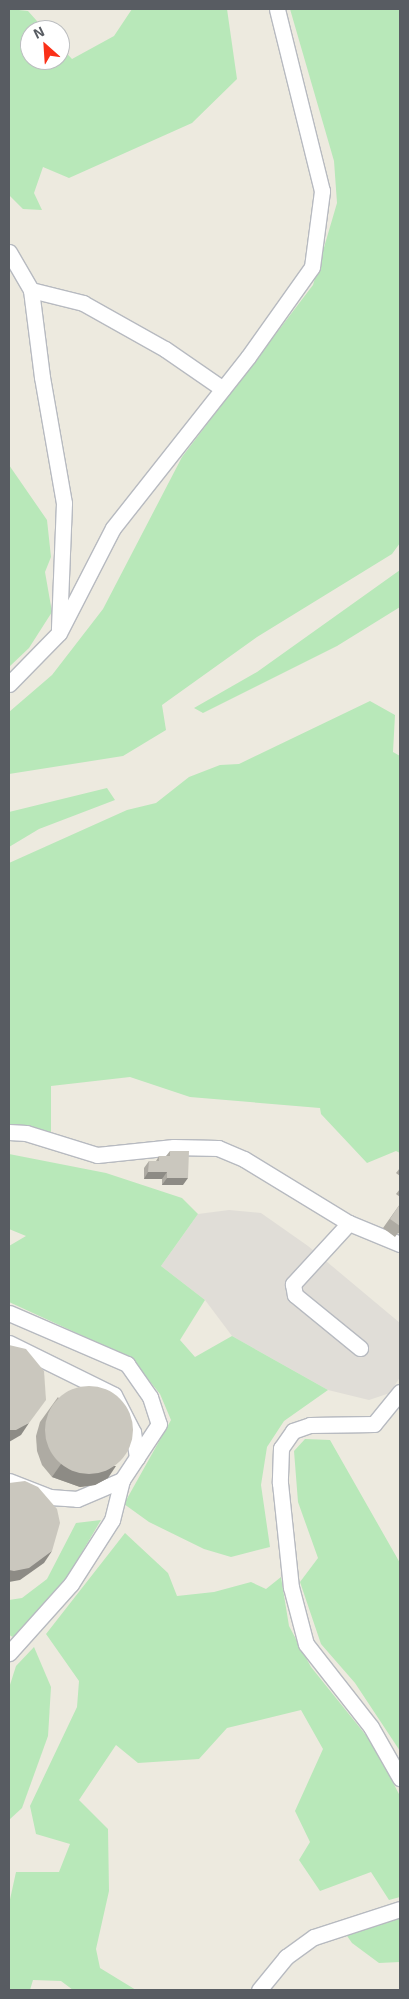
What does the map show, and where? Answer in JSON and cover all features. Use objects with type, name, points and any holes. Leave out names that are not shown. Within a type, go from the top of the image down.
[{"type":"street","points":[[9,684],[59,632],[113,528],[223,389],[312,267],[322,191],[277,9]]},
{"type":"street","points":[[9,252],[31,290],[42,377],[64,503],[59,632]]},
{"type":"street","points":[[31,290],[83,303],[165,349],[223,389]]},
{"type":"street","points":[[9,1132],[26,1133],[97,1155],[174,1147],[218,1148],[244,1159],[348,1223],[400,1244]]},
{"type":"street","points":[[348,1223],[293,1284],[295,1296],[360,1348]]},
{"type":"street","points":[[9,1312],[127,1364],[150,1397],[159,1424],[122,1480],[112,1520],[76,1576],[9,1653]]},
{"type":"street","points":[[9,1343],[114,1394],[134,1432],[137,1458]]},
{"type":"street","points":[[400,1392],[374,1424],[310,1426],[293,1431],[281,1448],[280,1483],[291,1587],[306,1644],[371,1727],[400,1778]]},
{"type":"street","points":[[9,1481],[50,1497],[77,1499],[122,1480]]},
{"type":"street","points":[[50,1497],[56,1515]]},
{"type":"street","points":[[259,1990],[286,1957],[314,1937],[400,1909]]},
{"type":"shaded area","points":[[229,1210],[261,1213],[308,1246],[400,1323],[400,1377],[390,1393],[369,1400],[328,1390],[232,1336],[205,1300],[161,1266],[198,1214]]},
{"type":"green space","points":[[9,9],[28,11],[36,20],[20,20],[20,70],[70,70],[70,57],[72,59],[114,36],[132,9],[227,9],[237,79],[192,123],[69,178],[43,167],[34,193],[42,210],[23,209],[9,195]]},
{"type":"green space","points":[[290,9],[400,9],[400,543],[392,554],[257,637],[162,705],[166,730],[123,756],[9,774],[9,712],[52,675],[103,609],[182,457],[313,285],[337,203],[334,161]]},
{"type":"green space","points":[[9,465],[47,520],[51,557],[45,572],[52,612],[29,648],[9,667]]},
{"type":"green space","points":[[400,570],[400,607],[337,646],[203,713],[194,708],[257,672]]},
{"type":"green space","points":[[370,701],[395,715],[393,752],[400,756],[400,1153],[396,1151],[367,1163],[321,1114],[320,1108],[190,1097],[130,1077],[51,1086],[51,1132],[9,1125],[9,863],[127,810],[156,803],[189,777],[220,765],[239,764]]},
{"type":"green space","points":[[107,788],[115,800],[39,829],[9,847],[9,812]]},
{"type":"green space","points":[[9,1154],[106,1173],[182,1198],[198,1214],[161,1266],[205,1300],[180,1340],[195,1357],[232,1336],[328,1390],[284,1421],[267,1447],[261,1485],[270,1547],[231,1557],[204,1549],[149,1522],[124,1504],[171,1420],[160,1394],[131,1358],[9,1302],[9,1246],[26,1236],[9,1229]]},
{"type":"green space","points":[[305,1439],[330,1440],[400,1563],[400,1751],[355,1683],[321,1644],[300,1582],[318,1558],[298,1502],[294,1451]]},
{"type":"green space","points":[[101,1520],[65,1581],[13,1637],[9,1635],[9,1600],[22,1598],[47,1579],[76,1523]]},
{"type":"green space","points":[[125,1533],[168,1573],[177,1596],[214,1592],[251,1582],[266,1589],[281,1577],[289,1626],[311,1667],[373,1744],[400,1796],[400,1897],[389,1900],[371,1872],[320,1891],[299,1860],[310,1842],[295,1811],[323,1749],[301,1710],[227,1728],[199,1759],[138,1763],[116,1745],[79,1800],[108,1829],[109,1891],[96,1949],[100,1968],[136,1990],[73,1990],[61,1981],[33,1980],[30,1990],[9,1990],[9,1904],[16,1872],[59,1872],[70,1844],[36,1834],[30,1806],[77,1707],[79,1681],[46,1634]]},
{"type":"green space","points":[[34,1647],[51,1687],[48,1736],[22,1808],[9,1820],[9,1688],[16,1666]]},
{"type":"green space","points":[[399,1918],[400,1962],[379,1963],[352,1943],[345,1933]]},
{"type":"building","points":[[170,1151],[189,1151],[188,1178],[167,1178],[167,1172],[148,1172],[149,1161],[159,1161],[159,1156],[170,1156]]},
{"type":"building","points":[[400,1204],[400,1226],[390,1219]]},
{"type":"building","points":[[9,1345],[26,1349],[44,1371],[46,1400],[29,1423],[16,1430],[9,1430]]},
{"type":"building","points":[[89,1386],[106,1389],[120,1399],[130,1413],[133,1430],[130,1447],[120,1461],[106,1471],[89,1474],[72,1471],[58,1461],[48,1447],[45,1430],[48,1413],[58,1399],[72,1389]]},
{"type":"building","points":[[25,1481],[38,1487],[57,1509],[60,1523],[52,1551],[29,1568],[14,1571],[9,1570],[9,1483]]}]
